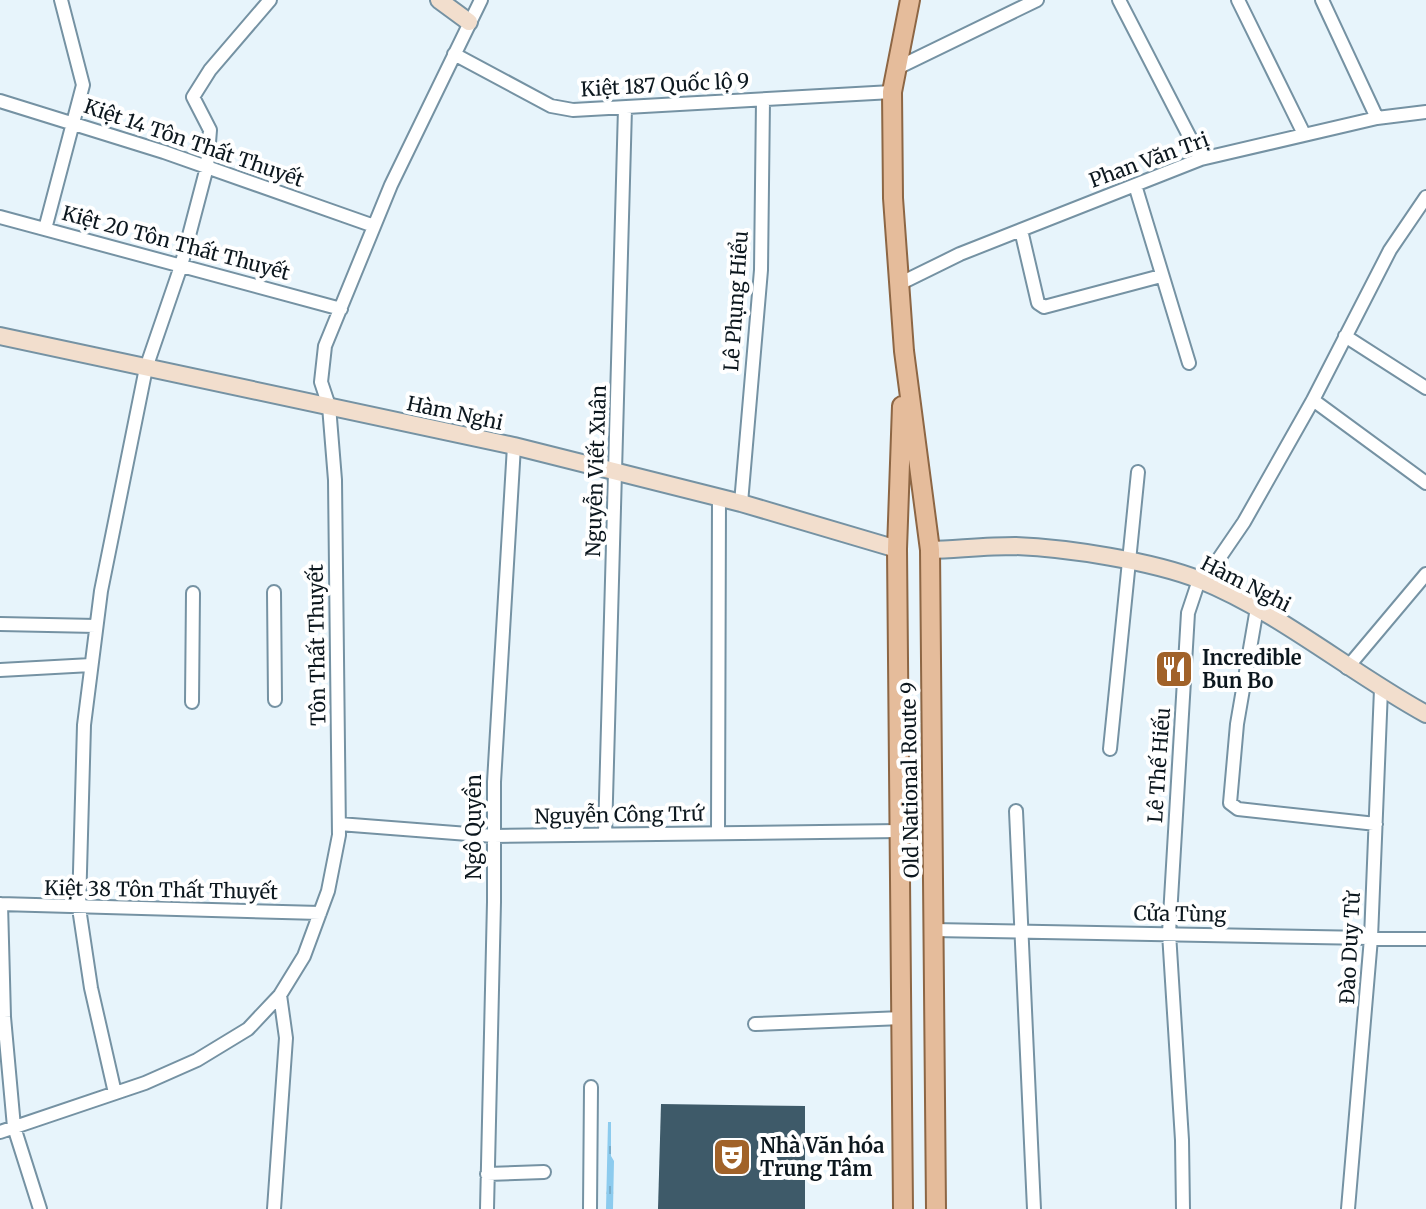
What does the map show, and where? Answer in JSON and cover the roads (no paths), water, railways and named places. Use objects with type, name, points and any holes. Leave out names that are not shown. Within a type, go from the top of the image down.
[{"type":"main road","name":"Old National Route 9","points":[[906,2],[892,92],[893,198],[904,351],[930,550],[936,1209]]},
{"type":"main road","name":"Old National Route 9","points":[[903,1209],[897,549],[904,351]]},
{"type":"main road","points":[[897,549],[930,550]]},
{"type":"main road","points":[[900,831],[932,831]]},
{"type":"main road","points":[[901,929],[933,930]]},
{"type":"main road","points":[[902,1018],[934,1018]]},
{"type":"street","points":[[45,229],[83,85],[61,0]]},
{"type":"street","points":[[115,1093],[91,988],[79,908],[84,725],[96,626],[146,368],[181,266],[207,167],[210,130],[193,97],[210,70],[270,0]]},
{"type":"street","points":[[439,0],[469,22]]},
{"type":"street","name":"Tôn Thất Thuyết","points":[[0,1132],[115,1093],[197,1060],[248,1029],[280,995],[304,956],[328,891],[339,824],[335,480],[329,406],[321,382],[325,346],[374,226],[481,0]]},
{"type":"street","points":[[895,69],[1037,0]]},
{"type":"street","points":[[1119,0],[1201,159]]},
{"type":"street","points":[[1238,0],[1304,134]]},
{"type":"street","points":[[1322,0],[1377,118]]},
{"type":"street","name":"Kiệt 187 Quốc lộ 9","points":[[454,54],[551,106],[573,110],[892,92]]},
{"type":"street","name":"Lê Phụng Hiểu","points":[[741,503],[761,270],[763,100]]},
{"type":"street","name":"Kiệt 14 Tôn Thất Thuyết","points":[[0,101],[207,167],[374,226]]},
{"type":"street","name":"Nguyễn Viết Xuân","points":[[605,835],[625,108]]},
{"type":"street","name":"Phan Văn Trị","points":[[899,284],[960,254],[1201,159],[1377,118],[1426,112]]},
{"type":"street","points":[[1135,185],[1189,363]]},
{"type":"street","name":"Lê Thế Hiếu","points":[[1183,1209],[1182,1140],[1169,933],[1188,613],[1199,580],[1218,560],[1244,522],[1313,400],[1390,250],[1426,197]]},
{"type":"street","name":"Kiệt 20 Tôn Thất Thuyết","points":[[0,217],[341,309]]},
{"type":"street","points":[[1021,230],[1038,303],[1044,307],[1161,276]]},
{"type":"street","name":"Hàm Nghi","points":[[0,336],[514,446],[741,503],[897,549]]},
{"type":"street","points":[[1345,336],[1426,388]]},
{"type":"street","points":[[1313,400],[1426,483]]},
{"type":"street","name":"Ngô Quyền","points":[[487,1209],[494,782],[514,446]]},
{"type":"street","points":[[1110,749],[1138,472]]},
{"type":"street","points":[[718,833],[719,498]]},
{"type":"street","name":"Hàm Nghi","points":[[930,550],[1016,546],[1129,561],[1199,580],[1257,608],[1347,668],[1426,714]]},
{"type":"street","points":[[1347,668],[1426,574]]},
{"type":"street","points":[[274,592],[275,700]]},
{"type":"street","points":[[192,702],[193,593]]},
{"type":"street","points":[[1257,608],[1237,724],[1230,803],[1238,809],[1376,824]]},
{"type":"street","points":[[0,624],[96,626]]},
{"type":"street","points":[[0,670],[91,665]]},
{"type":"street","name":"Đào Duy Từ","points":[[1348,1209],[1371,938],[1381,689]]},
{"type":"street","points":[[1016,811],[1034,1209]]},
{"type":"street","name":"Nguyễn Công Trứ","points":[[339,824],[494,836],[900,831]]},
{"type":"street","points":[[0,904],[4,1017],[14,1127],[40,1209]]},
{"type":"street","name":"Kiệt 38 Tôn Thất Thuyết","points":[[0,904],[320,913]]},
{"type":"street","name":"Cửa Tùng","points":[[933,930],[1426,939]]},
{"type":"street","points":[[274,1209],[286,1038],[280,995]]},
{"type":"street","points":[[755,1024],[902,1018]]},
{"type":"street","points":[[590,1209],[591,1087]]},
{"type":"street","points":[[487,1174],[544,1172]]},
{"type":"place","name":"Incredible Bun Bo","points":[[1174,669]]},
{"type":"place","name":"Nhà Văn hóa Trung Tâm","points":[[732,1157]]}]
